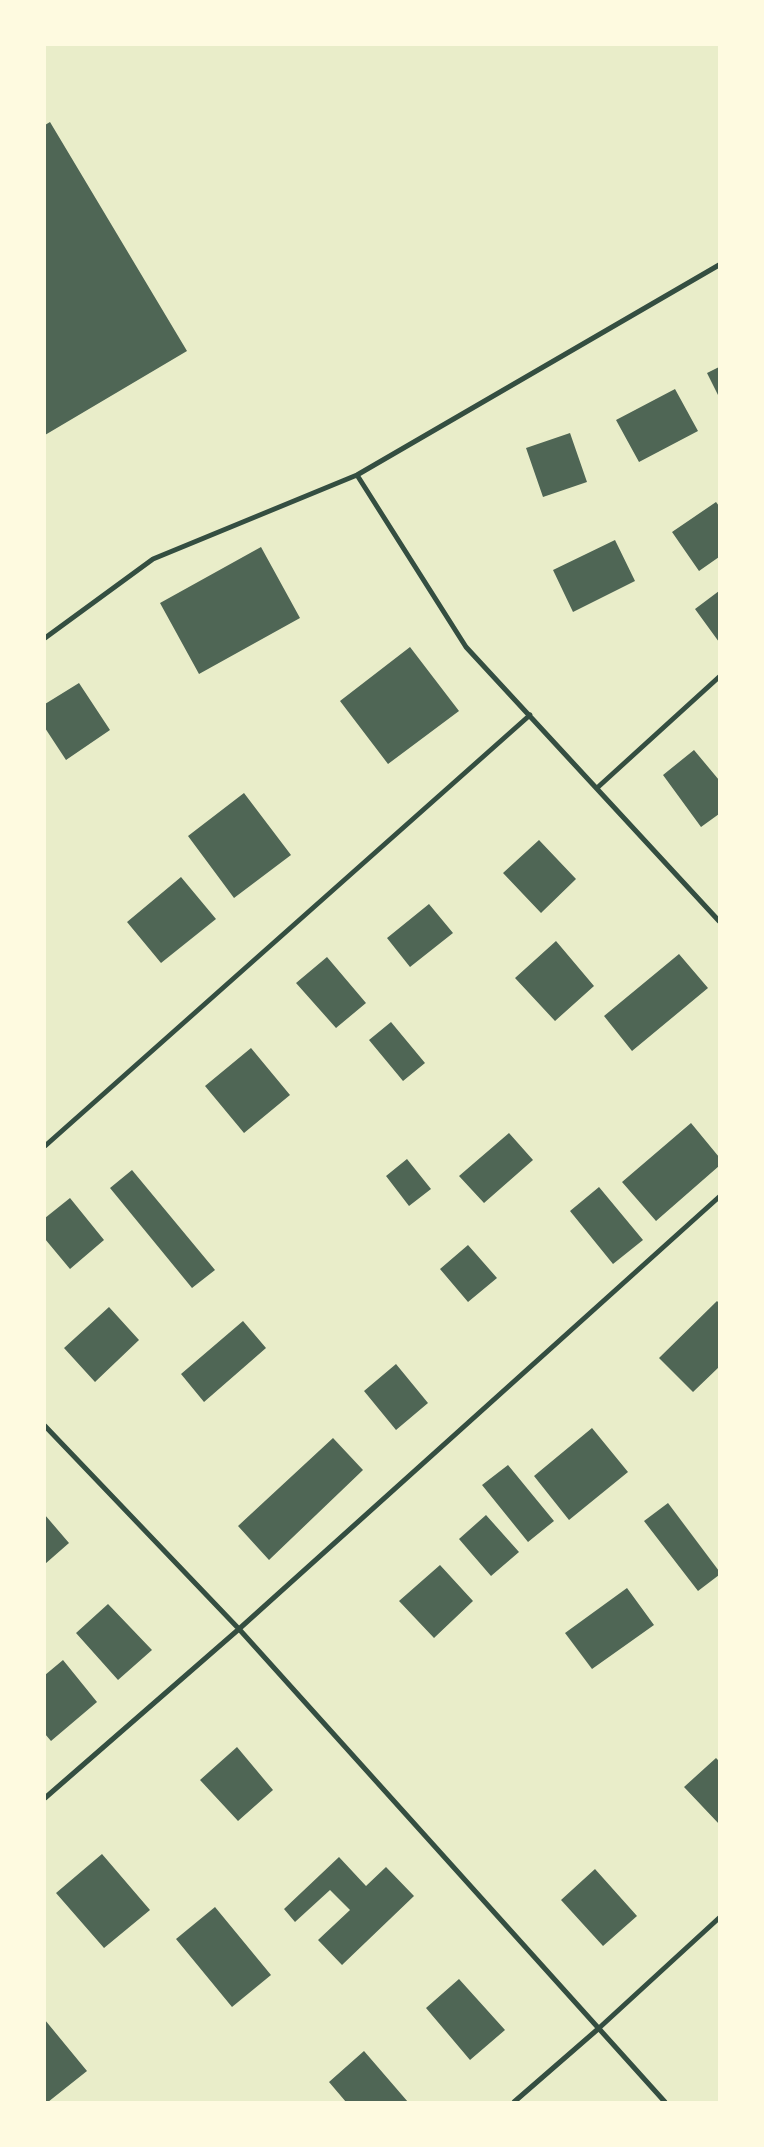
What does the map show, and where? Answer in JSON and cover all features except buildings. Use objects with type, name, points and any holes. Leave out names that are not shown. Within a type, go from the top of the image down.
[{"type":"street","points":[[45,638],[154,559],[357,475],[719,265]]},
{"type":"street","points":[[357,475],[466,647],[719,921]]},
{"type":"street","points":[[597,788],[719,677]]},
{"type":"street","points":[[45,1146],[530,715]]},
{"type":"street","points":[[45,1798],[239,1629],[719,1197]]},
{"type":"street","points":[[45,1426],[239,1629],[665,2102]]},
{"type":"street","points":[[514,2102],[598,2029],[719,1918]]}]
